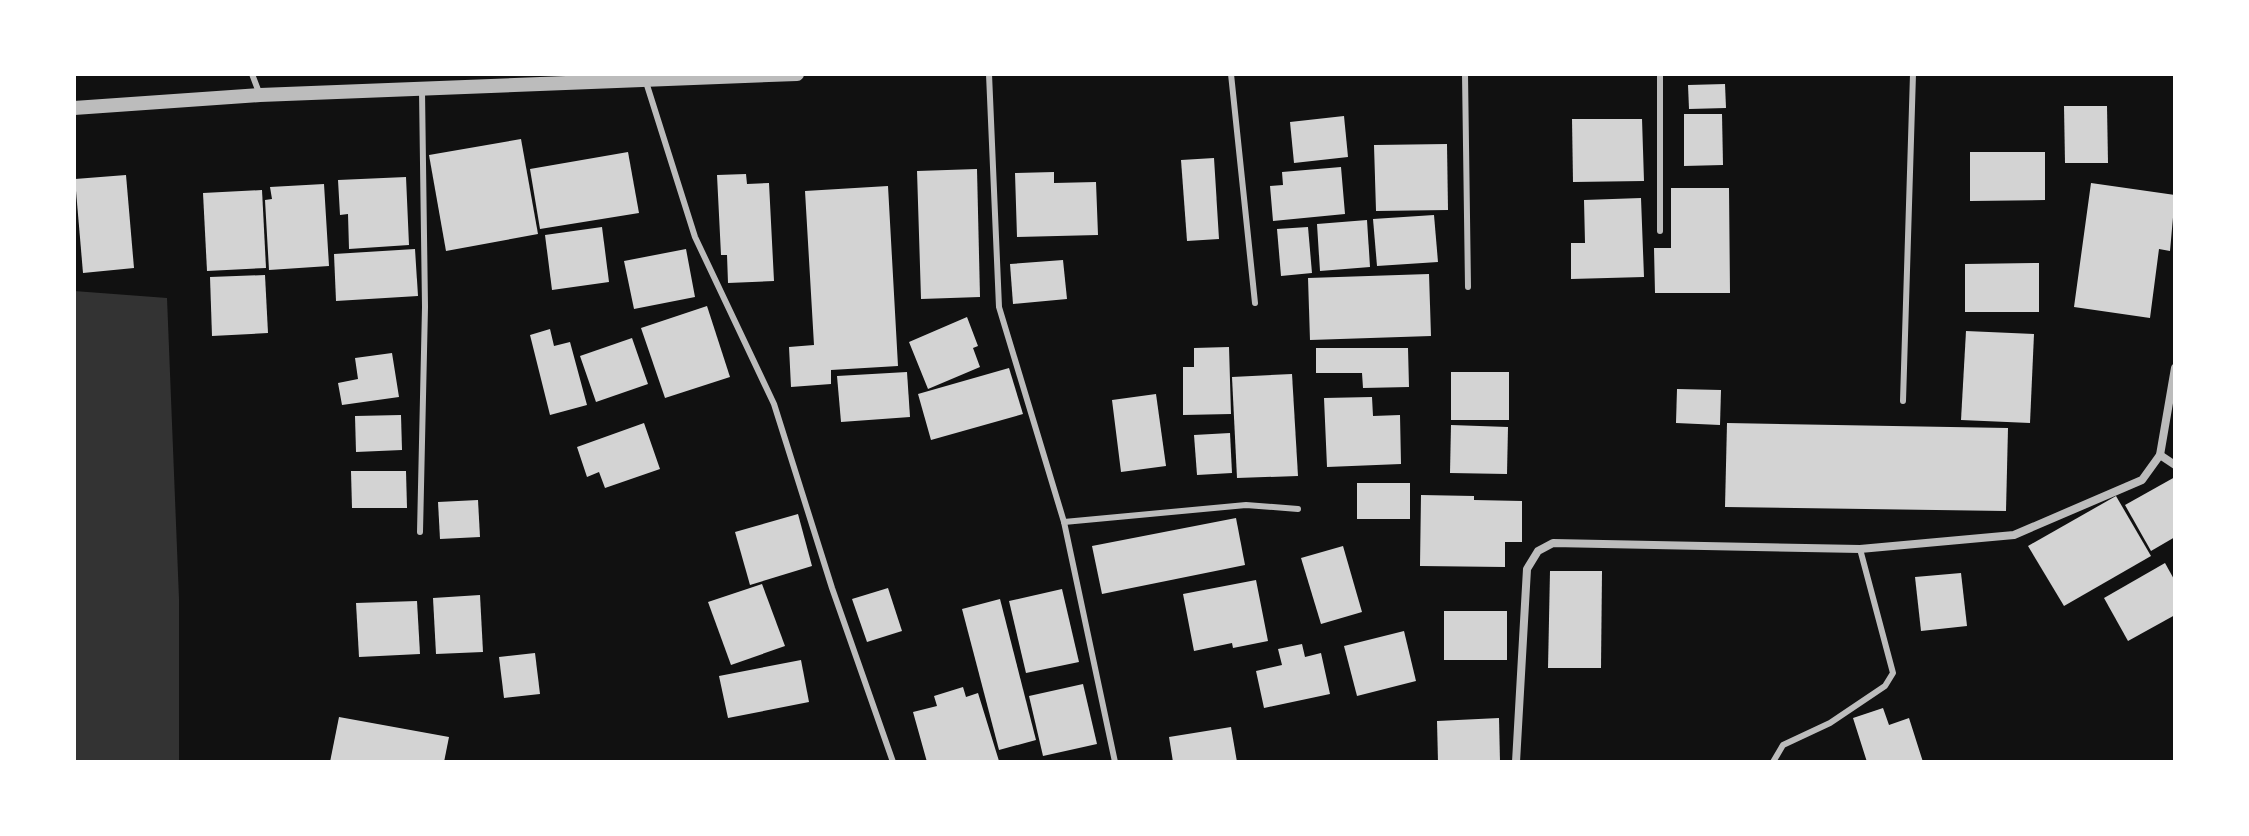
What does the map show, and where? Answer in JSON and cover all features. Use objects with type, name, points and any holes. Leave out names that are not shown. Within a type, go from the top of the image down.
[{"type":"street","points":[[74,108],[260,95],[797,74]]},
{"type":"street","points":[[1516,762],[1527,569],[1538,551],[1553,543],[1860,549],[2014,535],[2142,480],[2160,455],[2175,368]]},
{"type":"street","points":[[2160,455],[2175,465]]},
{"type":"lane","points":[[252,74],[260,95]]},
{"type":"lane","points":[[989,74],[999,307],[1064,522],[1115,762]]},
{"type":"lane","points":[[1231,74],[1255,303]]},
{"type":"lane","points":[[1465,74],[1468,287]]},
{"type":"lane","points":[[1660,74],[1660,231]]},
{"type":"lane","points":[[1903,401],[1913,74]]},
{"type":"lane","points":[[646,80],[695,237],[774,404],[832,588],[893,762]]},
{"type":"lane","points":[[420,532],[425,307],[422,88]]},
{"type":"lane","points":[[1064,522],[1246,505],[1298,509]]},
{"type":"lane","points":[[1773,762],[1783,745],[1830,723],[1885,686],[1893,673],[1860,549]]},
{"type":"shaded area","points":[[74,291],[167,298],[179,599],[179,762],[74,762]]},
{"type":"building","points":[[1725,84],[1726,108],[1689,109],[1688,85]]},
{"type":"building","points":[[2064,106],[2107,106],[2108,163],[2065,163]]},
{"type":"building","points":[[1684,114],[1722,114],[1723,165],[1684,166]]},
{"type":"building","points":[[1344,116],[1348,157],[1294,163],[1290,122]]},
{"type":"building","points":[[1572,119],[1642,119],[1644,181],[1573,182]]},
{"type":"building","points":[[521,139],[538,234],[446,251],[429,155]]},
{"type":"building","points":[[1447,144],[1448,210],[1376,211],[1374,145]]},
{"type":"building","points":[[628,152],[639,213],[540,229],[530,169]]},
{"type":"building","points":[[1970,152],[2045,152],[2045,200],[1970,201]]},
{"type":"building","points":[[1214,158],[1219,239],[1187,241],[1181,160]]},
{"type":"building","points":[[1341,167],[1345,214],[1273,221],[1270,186],[1283,185],[1282,172]]},
{"type":"building","points":[[977,169],[980,297],[921,299],[917,171]]},
{"type":"building","points":[[1054,172],[1054,183],[1096,182],[1098,235],[1017,237],[1015,173]]},
{"type":"building","points":[[746,174],[747,184],[769,183],[774,281],[728,283],[727,255],[721,255],[717,175]]},
{"type":"building","points":[[126,175],[134,268],[83,273],[75,179]]},
{"type":"building","points":[[406,177],[409,245],[349,249],[348,214],[340,215],[338,180]]},
{"type":"building","points":[[2091,183],[2175,195],[2170,251],[2159,249],[2150,318],[2074,307]]},
{"type":"building","points":[[324,184],[329,266],[269,270],[265,200],[272,199],[270,187]]},
{"type":"building","points":[[888,186],[898,366],[831,370],[831,384],[791,387],[789,347],[814,345],[805,191]]},
{"type":"building","points":[[1671,188],[1729,188],[1730,293],[1655,293],[1654,248],[1671,248]]},
{"type":"building","points":[[262,190],[266,268],[207,271],[203,193]]},
{"type":"building","points":[[1641,198],[1644,277],[1571,279],[1571,243],[1585,243],[1584,200]]},
{"type":"building","points":[[1434,215],[1438,262],[1377,266],[1373,219]]},
{"type":"building","points":[[1367,220],[1370,267],[1320,271],[1317,224]]},
{"type":"building","points":[[602,227],[609,282],[552,290],[545,235]]},
{"type":"building","points":[[1308,227],[1312,273],[1281,276],[1277,229]]},
{"type":"building","points":[[415,249],[418,296],[336,301],[334,254]]},
{"type":"building","points":[[686,249],[695,297],[634,309],[624,261]]},
{"type":"building","points":[[1063,260],[1067,299],[1013,304],[1010,264]]},
{"type":"building","points":[[2039,263],[2039,312],[1965,312],[1965,264]]},
{"type":"building","points":[[1429,274],[1431,336],[1310,340],[1308,278]]},
{"type":"building","points":[[265,275],[268,333],[212,336],[210,277]]},
{"type":"building","points":[[707,306],[730,377],[665,398],[641,328]]},
{"type":"building","points":[[967,317],[978,346],[973,348],[980,367],[928,389],[909,342]]},
{"type":"building","points":[[550,329],[554,346],[570,342],[587,405],[550,415],[530,335]]},
{"type":"building","points":[[1966,331],[2034,334],[2030,423],[1961,420]]},
{"type":"building","points":[[632,338],[648,384],[596,402],[580,356]]},
{"type":"building","points":[[1229,347],[1231,414],[1183,415],[1183,367],[1194,367],[1194,348]]},
{"type":"building","points":[[1316,348],[1408,348],[1409,387],[1363,388],[1362,373],[1316,373]]},
{"type":"building","points":[[392,353],[399,397],[342,405],[338,383],[358,379],[355,358]]},
{"type":"building","points":[[1009,368],[1023,414],[931,440],[918,394]]},
{"type":"building","points":[[907,372],[910,417],[841,422],[837,376]]},
{"type":"building","points":[[1451,372],[1509,372],[1509,420],[1451,420]]},
{"type":"building","points":[[1292,374],[1298,476],[1237,478],[1232,377]]},
{"type":"building","points":[[1677,389],[1721,390],[1720,425],[1676,423]]},
{"type":"building","points":[[1156,394],[1166,466],[1121,472],[1112,400]]},
{"type":"building","points":[[1372,397],[1373,416],[1400,415],[1401,464],[1327,467],[1324,398]]},
{"type":"building","points":[[401,415],[402,450],[356,452],[355,416]]},
{"type":"building","points":[[644,423],[660,469],[605,488],[599,472],[587,477],[577,447]]},
{"type":"building","points":[[1727,423],[2008,428],[2006,511],[1725,507]]},
{"type":"building","points":[[1451,425],[1508,427],[1507,474],[1450,473]]},
{"type":"building","points":[[1230,433],[1232,473],[1197,475],[1194,435]]},
{"type":"building","points":[[351,471],[406,471],[407,508],[352,508]]},
{"type":"building","points":[[2175,477],[2175,537],[2151,551],[2125,505]]},
{"type":"building","points":[[1357,483],[1410,483],[1410,519],[1357,519]]},
{"type":"building","points":[[1421,495],[1522,501],[1522,542],[1505,542],[1505,567],[1420,566]]},
{"type":"building","points":[[2116,496],[2151,556],[2064,606],[2028,546]]},
{"type":"building","points":[[478,500],[480,537],[440,539],[438,502]]},
{"type":"building","points":[[798,514],[812,566],[750,585],[735,532]]},
{"type":"building","points":[[1236,518],[1245,565],[1102,594],[1092,546]]},
{"type":"building","points":[[1343,546],[1362,612],[1321,624],[1301,558]]},
{"type":"building","points":[[2165,563],[2175,581],[2175,615],[2128,641],[2104,598]]},
{"type":"building","points":[[1550,571],[1602,571],[1601,668],[1548,668]]},
{"type":"building","points":[[1961,573],[1967,626],[1921,631],[1915,577]]},
{"type":"building","points":[[1256,580],[1268,641],[1233,648],[1232,643],[1194,651],[1183,594]]},
{"type":"building","points":[[762,584],[785,646],[731,665],[708,602]]},
{"type":"building","points":[[888,588],[902,631],[867,642],[852,599]]},
{"type":"building","points":[[1062,589],[1079,662],[1026,673],[1009,601]]},
{"type":"building","points":[[480,595],[483,652],[436,654],[433,598]]},
{"type":"building","points":[[1000,599],[1036,740],[999,750],[962,609]]},
{"type":"building","points":[[417,601],[420,654],[359,657],[356,603]]},
{"type":"building","points":[[1444,611],[1507,611],[1507,660],[1444,660]]},
{"type":"building","points":[[1404,631],[1416,681],[1357,696],[1344,646]]},
{"type":"building","points":[[1302,644],[1305,657],[1321,653],[1330,694],[1264,708],[1256,671],[1282,665],[1278,649]]},
{"type":"building","points":[[535,653],[540,694],[504,698],[499,657]]},
{"type":"building","points":[[801,660],[809,702],[728,718],[719,676]]},
{"type":"building","points":[[1083,684],[1097,744],[1043,756],[1029,696]]},
{"type":"building","points":[[963,687],[966,697],[978,693],[999,761],[927,762],[913,712],[937,706],[934,696]]},
{"type":"building","points":[[1883,708],[1889,725],[1909,718],[1923,762],[1867,762],[1853,718]]},
{"type":"building","points":[[339,717],[449,737],[444,762],[330,762]]},
{"type":"building","points":[[1499,718],[1500,762],[1438,762],[1437,721]]},
{"type":"building","points":[[1231,727],[1237,762],[1173,762],[1169,737]]}]
